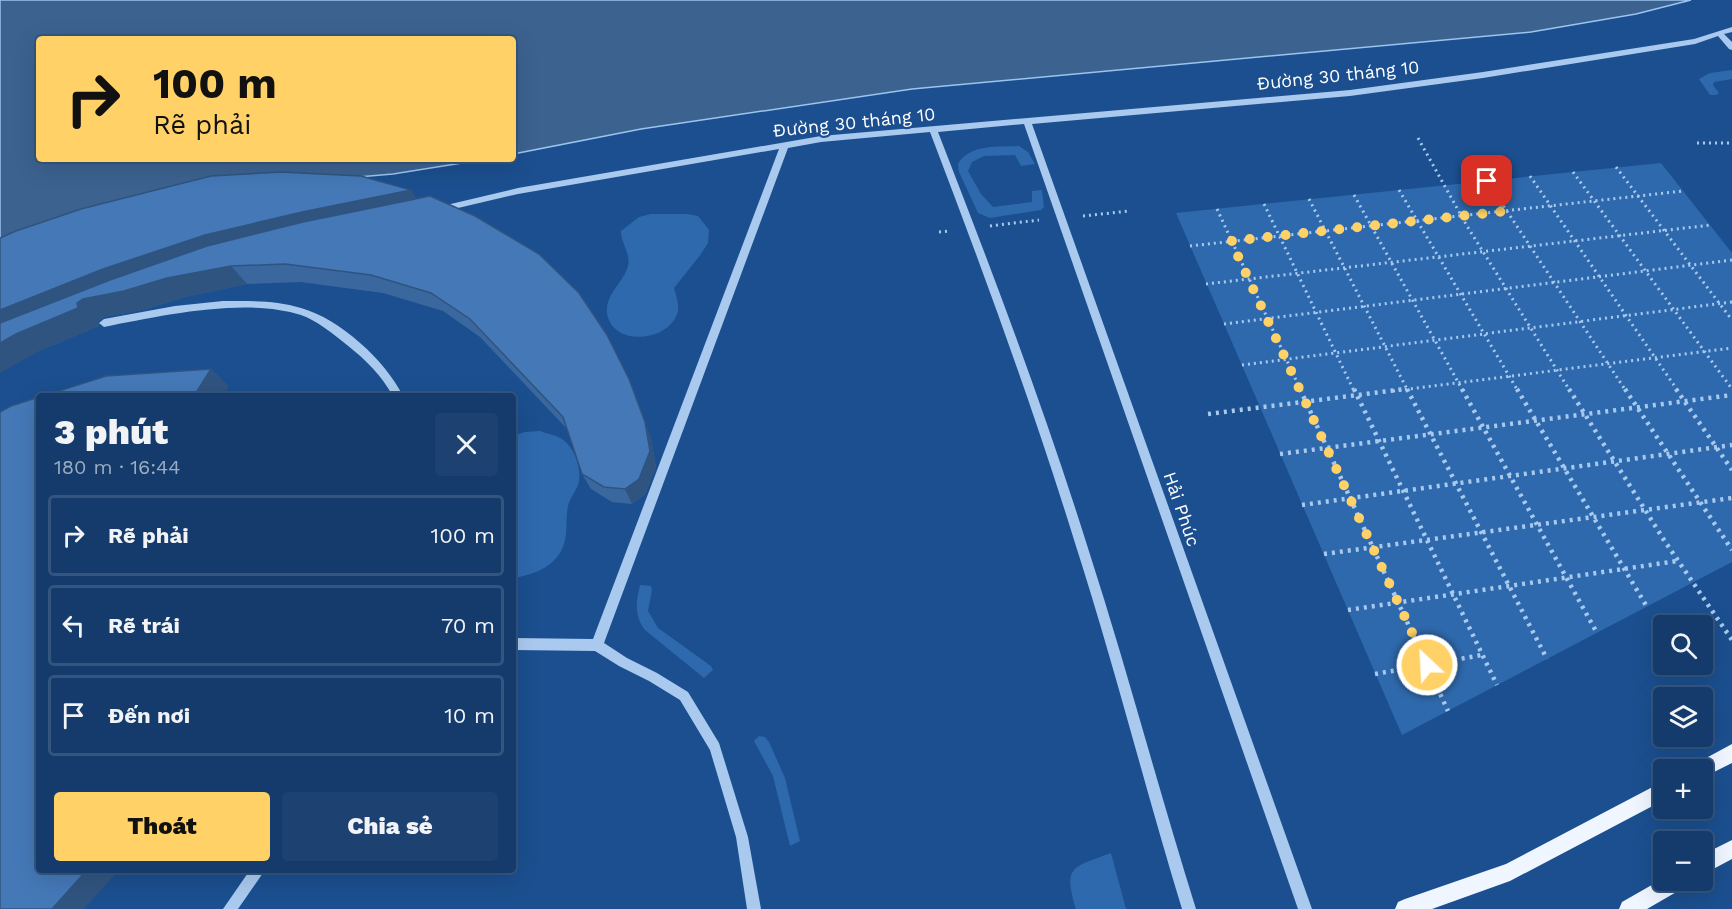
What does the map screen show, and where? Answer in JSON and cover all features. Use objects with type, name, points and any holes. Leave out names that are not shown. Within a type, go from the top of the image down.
[{"type":"main road","points":[[1713,763],[1732,753]]},
{"type":"main road","points":[[1406,909],[1510,872],[1653,796]]},
{"type":"main road","points":[[1713,860],[1732,849]]},
{"type":"main road","points":[[1629,909],[1659,891]]},
{"type":"street","name":"Đường 30 tháng 10","points":[[435,211],[518,191],[821,139],[1350,93],[1483,75],[1671,44],[1732,30]]},
{"type":"street","points":[[1719,33],[1732,47]]},
{"type":"street","name":"Hải Phúc","points":[[1027,121],[1305,909]]},
{"type":"street","points":[[933,129],[971,228],[1082,545],[1167,842],[1189,909]]},
{"type":"street","points":[[597,645],[785,145]]},
{"type":"street","points":[[104,323],[197,305],[233,304],[297,310],[326,324],[384,369],[396,393]]},
{"type":"street","points":[[516,644],[597,645],[684,696],[715,747],[742,837],[754,909]]},
{"type":"street","points":[[230,909],[256,873]]},
{"type":"path","points":[[1418,138],[1442,186],[1506,289],[1677,561],[1732,640]]},
{"type":"path","points":[[1697,143],[1732,142]]},
{"type":"path","points":[[1617,167],[1732,320]]},
{"type":"path","points":[[1573,172],[1732,389]]},
{"type":"path","points":[[1530,176],[1732,470]]},
{"type":"path","points":[[1487,181],[1732,550]]},
{"type":"path","points":[[1399,190],[1647,607]]},
{"type":"path","points":[[1190,246],[1683,190]]},
{"type":"path","points":[[1354,195],[1597,633]]},
{"type":"path","points":[[1309,199],[1547,659]]},
{"type":"path","points":[[1264,204],[1497,686]]},
{"type":"path","points":[[1217,209],[1448,711]]},
{"type":"path","points":[[939,232],[1129,211]]},
{"type":"path","points":[[1206,284],[1711,225]]},
{"type":"path","points":[[1224,324],[1732,261]]},
{"type":"path","points":[[1242,365],[1732,302]]},
{"type":"path","points":[[1208,414],[1732,348]]},
{"type":"path","points":[[1280,454],[1732,395]]},
{"type":"path","points":[[1302,505],[1732,445]]},
{"type":"path","points":[[1323,554],[1732,498]]},
{"type":"path","points":[[1348,610],[1677,561]]},
{"type":"path","points":[[1375,674],[1482,655]]},
{"type":"shaded area","points":[[0,0],[1691,0],[1636,14],[1531,32],[912,89],[641,129],[516,153],[516,36],[36,36],[36,162],[468,162],[358,177],[0,259]]},
{"type":"shaded area","points":[[1732,70],[1732,79],[1714,82],[1713,85],[1719,93],[1716,95],[1710,95],[1699,79],[1710,73]]},
{"type":"shaded area","points":[[1019,146],[1028,152],[1035,164],[1021,166],[1015,155],[984,156],[972,162],[968,171],[981,194],[993,207],[1032,202],[1032,191],[1042,190],[1044,207],[1041,210],[990,218],[978,213],[959,172],[958,164],[969,153],[977,150]]},
{"type":"shaded area","points":[[1661,163],[1732,253],[1732,562],[1402,735],[1176,213]]},
{"type":"shaded area","points":[[651,214],[698,216],[709,230],[708,243],[674,288],[678,311],[673,321],[665,329],[654,334],[642,337],[630,336],[619,332],[611,324],[607,306],[626,272],[629,261],[621,231],[639,217]]},
{"type":"shaded area","points":[[540,431],[566,442],[578,463],[579,481],[568,506],[566,534],[560,552],[549,565],[541,570],[516,578],[516,435]]},
{"type":"shaded area","points":[[640,585],[651,586],[648,611],[658,628],[711,666],[713,670],[704,678],[645,630],[639,619],[637,608]]},
{"type":"shaded area","points":[[759,736],[765,737],[769,742],[785,778],[800,841],[790,846],[773,776],[754,741]]},
{"type":"shaded area","points":[[1111,853],[1126,909],[1076,909],[1070,884],[1074,870],[1087,862]]},
{"type":"building","points":[[281,172],[361,176],[411,190],[205,235],[103,269],[0,310],[0,238],[81,209],[211,176]]},
{"type":"building","points":[[430,196],[475,216],[539,254],[579,293],[607,335],[629,379],[645,422],[650,451],[639,479],[625,489],[604,487],[582,474],[563,417],[470,319],[431,293],[371,275],[285,264],[231,266],[167,278],[124,291],[83,299],[77,303],[78,308],[0,343],[0,323],[110,280],[207,246],[303,222]]},
{"type":"building","points":[[211,369],[196,393],[52,393],[106,376]]},
{"type":"building","points":[[36,398],[36,873],[84,873],[52,909],[0,909],[0,412]]},
{"type":"route","points":[[1427,665],[1231,241],[1507,211],[1487,181]]}]
